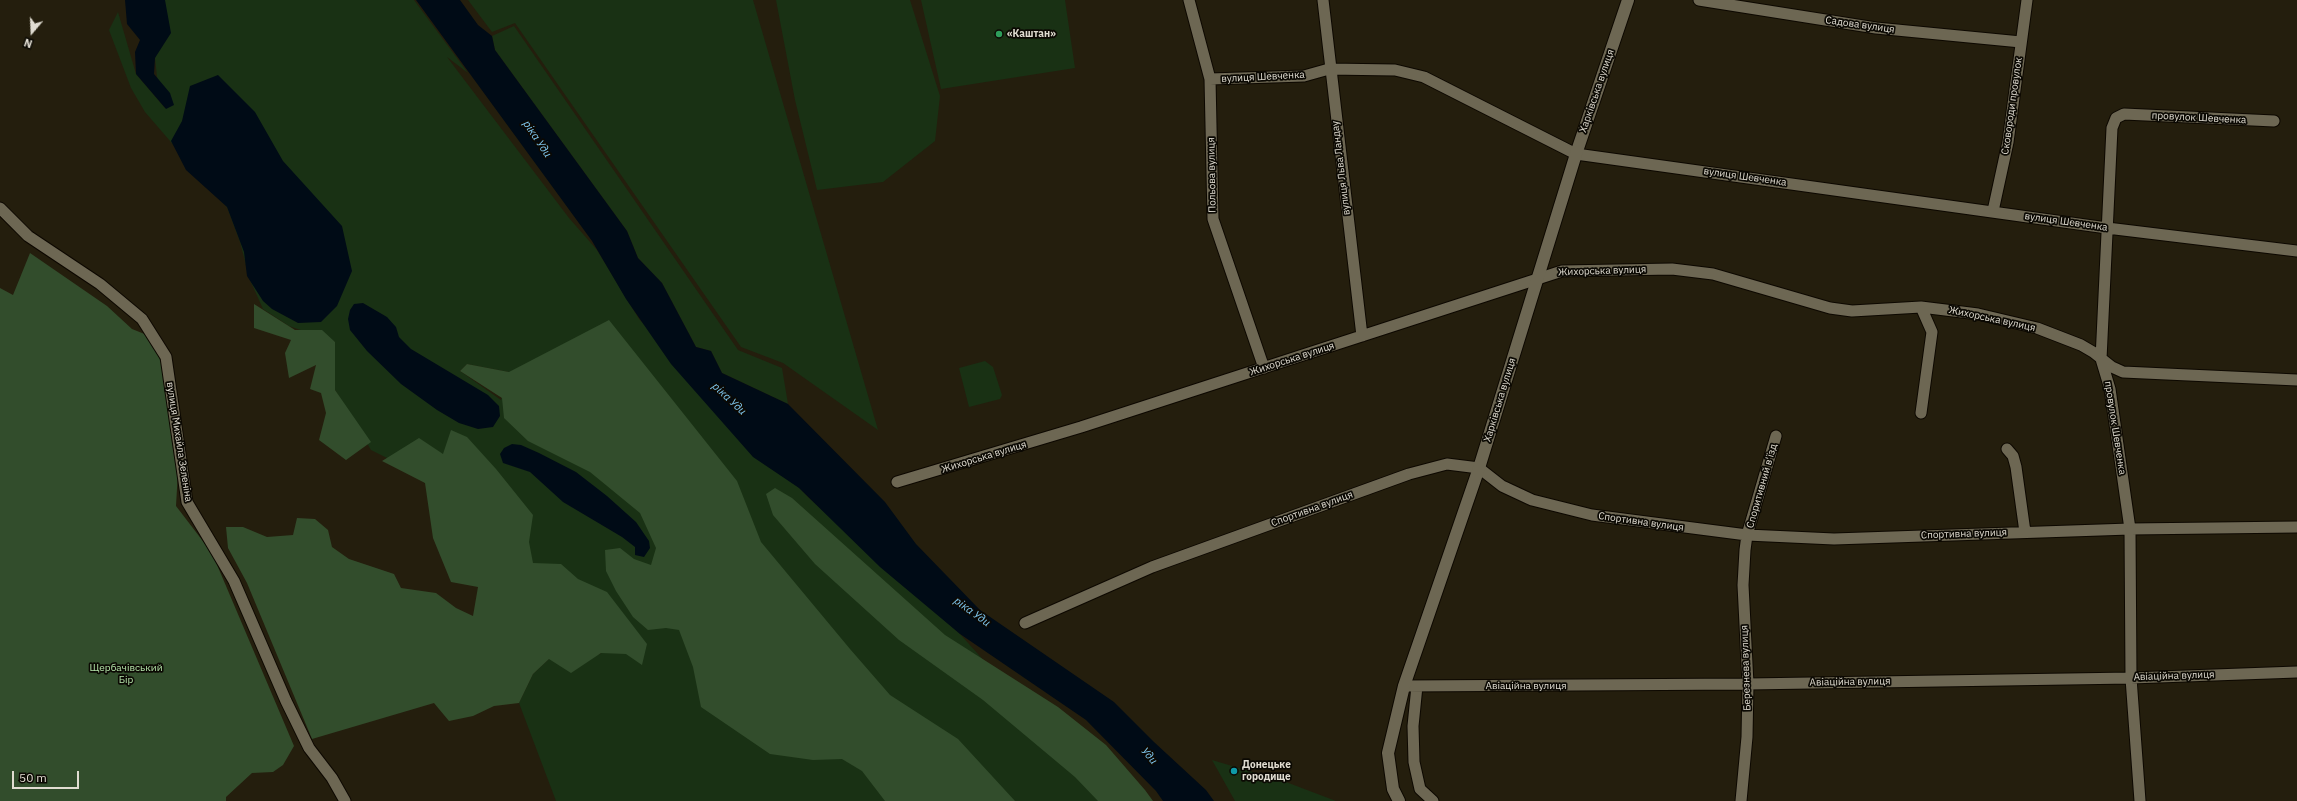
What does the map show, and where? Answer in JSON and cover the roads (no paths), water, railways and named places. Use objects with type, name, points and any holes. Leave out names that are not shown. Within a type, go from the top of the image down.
[{"type":"main road","name":"Харківська вулиця","points":[[1399,801],[1394,788],[1388,753],[1404,686],[1479,468],[1576,154],[1628,0]]},
{"type":"street","name":"Польова вулиця","points":[[1189,0],[1210,79],[1213,219],[1264,368]]},
{"type":"street","name":"вулиця Льва Ландау","points":[[1323,0],[1362,336]]},
{"type":"street","name":"Садова вулиця","points":[[1699,0],[1876,28],[2022,42]]},
{"type":"street","name":"Сковороди провулок","points":[[1993,211],[2008,142],[2027,0]]},
{"type":"street","name":"вулиця Шевченка","points":[[1210,79],[1304,76],[1330,69],[1395,70],[1424,77],[1576,154],[2107,228],[2297,252]]},
{"type":"street","name":"провулок Шевченка","points":[[2140,801],[2131,678],[2130,528],[2110,388],[2102,359],[2112,128],[2116,118],[2124,114],[2274,121]]},
{"type":"street","name":"вулиця Михайла Зеленіна","points":[[0,208],[28,236],[100,284],[142,319],[166,357],[187,502],[234,581],[286,702],[309,748],[332,778],[345,801]]},
{"type":"street","name":"Жихорська вулиця","points":[[897,482],[1081,427],[1538,277],[1562,271],[1672,269],[1713,274],[1830,308],[1852,311],[1921,307],[1978,314],[2037,328],[2081,345],[2112,367],[2123,372],[2297,380]]},
{"type":"street","points":[[1921,307],[1932,332],[1921,413]]},
{"type":"street","name":"Споритивний в'їзд","points":[[1747,535],[1776,436]]},
{"type":"street","points":[[2007,449],[2013,456],[2016,467],[2025,532]]},
{"type":"street","name":"Спортивна вулиця","points":[[1025,623],[1152,567],[1409,474],[1447,464],[1479,468],[1502,486],[1532,500],[1592,515],[1747,535],[1834,538],[2130,528],[2297,527]]},
{"type":"street","name":"Березнева вулиця","points":[[1741,801],[1747,737],[1748,684],[1743,585],[1747,535]]},
{"type":"street","name":"Авіаційна вулиця","points":[[1404,686],[1748,684],[2131,678],[2297,672]]},
{"type":"street","points":[[1417,686],[1413,726],[1414,762],[1420,789],[1433,801]]},
{"type":"water","points":[[125,0],[165,0],[171,33],[155,58],[154,74],[170,93],[174,105],[166,109],[136,74],[135,52],[140,40],[127,24]]},
{"type":"water","points":[[416,0],[460,0],[478,25],[492,36],[495,50],[627,231],[638,258],[662,283],[696,347],[711,351],[722,373],[788,404],[885,502],[916,544],[980,610],[1114,702],[1154,742],[1206,790],[1214,801],[1163,801],[1156,791],[1086,720],[960,634],[880,567],[799,488],[753,457],[671,364],[626,299],[592,241]]},
{"type":"water","points":[[218,75],[255,112],[283,161],[342,226],[352,271],[337,306],[321,322],[298,323],[272,309],[263,301],[247,276],[244,252],[227,207],[186,170],[171,141],[182,121],[190,86]]},
{"type":"water","points":[[363,303],[387,317],[396,327],[399,337],[411,349],[488,395],[499,406],[500,416],[493,427],[478,429],[459,423],[437,410],[401,384],[367,351],[350,330],[348,319],[350,310],[354,304]]},
{"type":"water","points":[[512,444],[521,445],[576,472],[607,496],[636,522],[649,541],[650,548],[644,557],[635,555],[635,547],[622,537],[563,502],[530,472],[503,463],[500,454],[504,448]]},
{"type":"place","name":"«Каштан»","points":[[999,34]]},
{"type":"place","name":"Донецьке городище","points":[[1234,771]]},
{"type":"water label","name":"ріка Уди","points":[[537,139]]},
{"type":"water label","name":"ріка Уди","points":[[729,399]]},
{"type":"water label","name":"ріка Уди","points":[[972,612]]},
{"type":"water label","name":"Уди","points":[[1149,756]]},
{"type":"park label","name":"Щербачівський Бір","points":[[126,674]]}]
